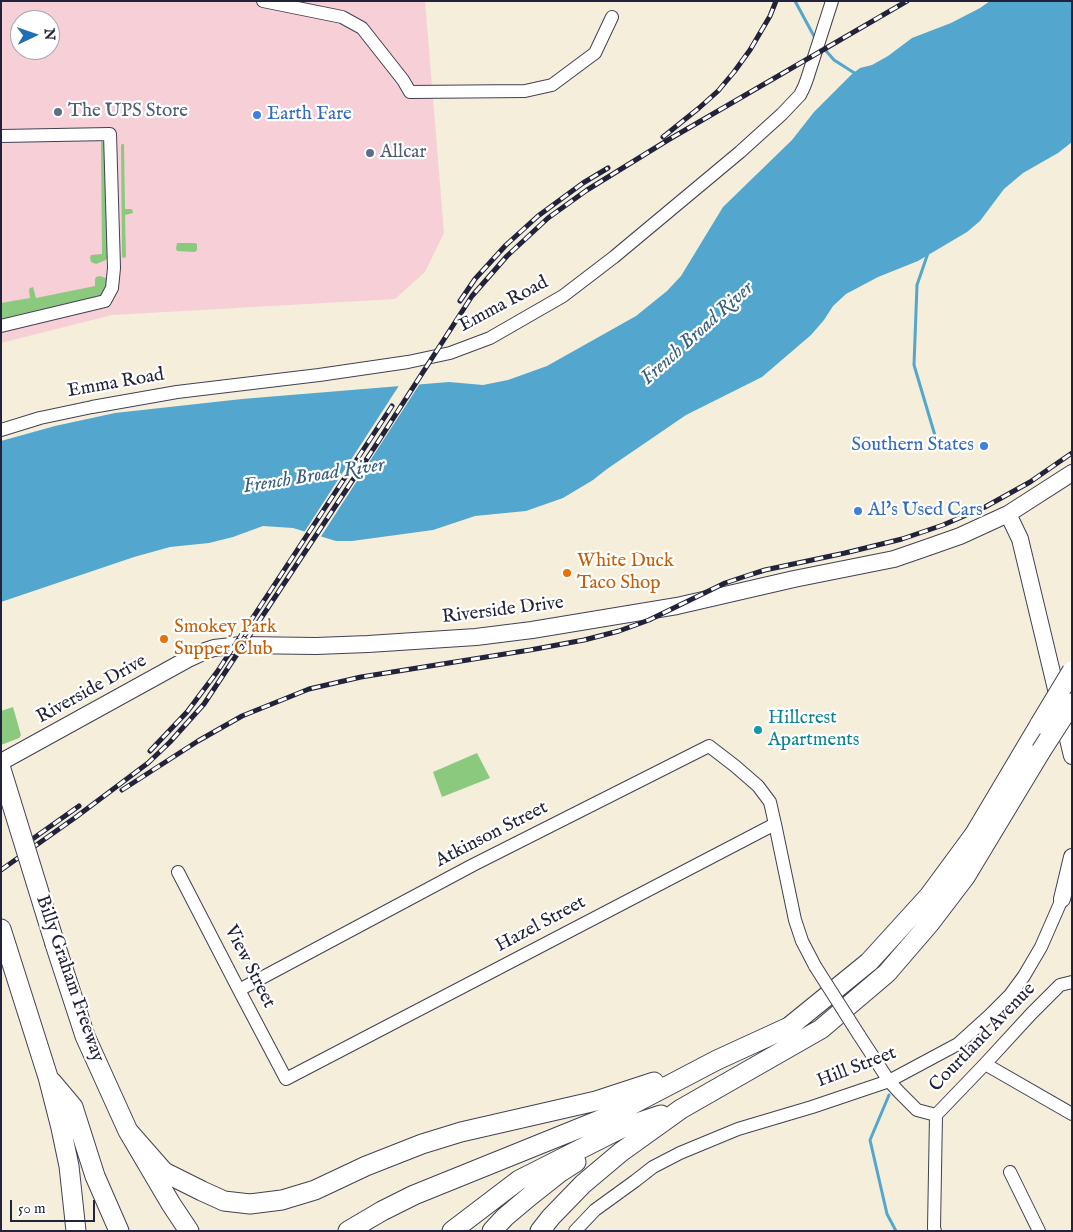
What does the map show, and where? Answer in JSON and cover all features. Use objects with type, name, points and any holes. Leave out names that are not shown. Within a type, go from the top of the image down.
[{"type":"highway","points":[[348,1231],[414,1195],[612,1115],[717,1060],[789,1027],[869,962],[929,896],[974,835],[1072,671]]},
{"type":"highway","points":[[540,1231],[583,1184],[621,1152],[681,1108],[822,1029],[887,973],[930,923],[965,877],[1072,703]]},
{"type":"highway","name":"Billy Graham Freeway","points":[[1,769],[85,1036],[128,1131],[189,1231]]},
{"type":"highway","points":[[1,929],[48,1078],[61,1128],[69,1166],[76,1231]]},
{"type":"highway","points":[[128,1131],[164,1172],[224,1201],[250,1204],[282,1200],[315,1190],[366,1166],[430,1141],[596,1101],[653,1082],[700,1061],[717,1060]]},
{"type":"highway","points":[[48,1078],[73,1107],[95,1176],[119,1231]]},
{"type":"highway","points":[[452,1231],[519,1180],[622,1128],[681,1108]]},
{"type":"highway","points":[[492,1231],[505,1217],[560,1173],[624,1134],[636,1124]]},
{"type":"main road","name":"Riverside Drive","points":[[1,762],[188,660],[214,648],[241,645],[316,646],[368,644],[476,637],[532,630],[677,606],[894,558],[952,539],[1008,514],[1072,473]]},
{"type":"main road","points":[[1008,514],[1020,540],[1072,756]]},
{"type":"main road","name":"Hill Street","points":[[1062,899],[1072,857]]},
{"type":"street","points":[[263,1],[342,17],[362,28],[403,80],[410,92],[525,90],[552,85],[595,54],[612,17]]},
{"type":"street","name":"Emma Road","points":[[1,430],[40,418],[177,392],[408,362],[450,353],[490,338],[563,296],[614,257],[740,152],[782,114],[800,95],[832,1]]},
{"type":"street","points":[[1,136],[110,134],[114,268],[112,288],[105,300],[1,326]]},
{"type":"street","name":"Atkinson Street","points":[[239,990],[473,865],[709,746],[758,786],[770,802],[775,824]]},
{"type":"street","name":"Courtland Avenue","points":[[775,824],[795,920],[802,941],[815,966],[888,1081],[917,1110],[936,1115],[1060,985],[1072,982]]},
{"type":"street","name":"Hazel Street","points":[[286,1079],[775,824]]},
{"type":"street","name":"View Street","points":[[178,872],[286,1079]]},
{"type":"street","name":"Hill Street","points":[[575,1231],[596,1210],[634,1180],[653,1167],[680,1153],[738,1129],[812,1107],[888,1081],[958,1044],[1010,995],[1024,976],[1041,947],[1062,899]]},
{"type":"street","points":[[986,1064],[1072,1114]]},
{"type":"street","points":[[935,1231],[936,1115]]},
{"type":"street","points":[[1010,1172],[1038,1231]]},
{"type":"shaded area","points":[[1,1],[425,1],[444,233],[425,272],[395,299],[112,315],[1,343]]},
{"type":"green space","points":[[101,141],[104,143],[109,256],[106,260],[96,264],[91,262],[90,258],[91,255],[102,254]]},
{"type":"green space","points":[[122,144],[124,144],[125,209],[132,209],[133,213],[125,215],[126,257],[124,258],[122,257]]},
{"type":"green space","points":[[177,243],[195,243],[197,244],[197,250],[195,252],[177,251]]},
{"type":"green space","points":[[100,276],[108,281],[107,295],[1,322],[1,303],[30,298],[30,288],[33,287],[36,298],[95,286],[96,277]]},
{"type":"green space","points":[[13,707],[21,735],[19,738],[1,745],[1,711]]},
{"type":"green space","points":[[477,753],[490,778],[442,797],[433,772]]},
{"type":"water","name":"French Broad River","points":[[990,1],[1072,1],[1072,142],[1058,153],[1023,173],[1004,189],[980,221],[967,232],[918,261],[878,277],[846,294],[833,306],[811,335],[762,377],[686,415],[593,480],[563,498],[526,511],[475,516],[433,530],[352,541],[336,541],[293,528],[263,526],[209,543],[170,547],[134,557],[1,602],[1,441],[55,426],[115,413],[242,399],[449,382],[483,385],[508,380],[547,366],[636,316],[667,291],[681,276],[723,207],[792,140],[814,112],[852,74],[860,68],[872,65],[888,56],[912,38],[951,23]]},
{"type":"pier","points":[[421,382],[320,538],[303,534],[400,384]]},
{"type":"waterway","points":[[795,1],[815,38]]},
{"type":"waterway","points":[[821,45],[834,60],[856,74]]},
{"type":"waterway","points":[[928,253],[917,285],[914,365],[939,449]]},
{"type":"waterway","points":[[889,1095],[870,1140],[887,1214],[896,1231]]},
{"type":"railway","points":[[663,137],[718,91],[734,72],[750,50],[770,16],[776,1]]},
{"type":"railway","points":[[1,870],[148,763],[204,704],[376,445],[472,296],[507,256],[548,218],[587,190],[668,140],[907,1]]},
{"type":"railway","points":[[460,301],[475,279],[506,245],[538,216],[583,183],[608,168]]},
{"type":"railway","points":[[150,751],[187,712],[217,672],[392,406]]},
{"type":"railway","points":[[122,790],[198,741],[242,716],[309,689],[361,677],[584,640],[619,631],[649,620],[725,583],[743,577],[765,570],[902,539],[943,525],[985,507],[1030,482],[1072,453]]},
{"type":"railway","points":[[24,845],[79,806]]},
{"type":"place","name":"The UPS Store","points":[[58,112]]},
{"type":"place","name":"Earth Fare","points":[[257,115]]},
{"type":"place","name":"Allcar","points":[[370,153]]},
{"type":"place","name":"Southern States","points":[[984,446]]},
{"type":"place","name":"Al's Used Cars","points":[[858,511]]},
{"type":"place","name":"White Duck Taco Shop","points":[[567,573]]},
{"type":"place","name":"Smokey Park Supper Club","points":[[164,639]]},
{"type":"place","name":"Hillcrest Apartments","points":[[758,730]]}]
